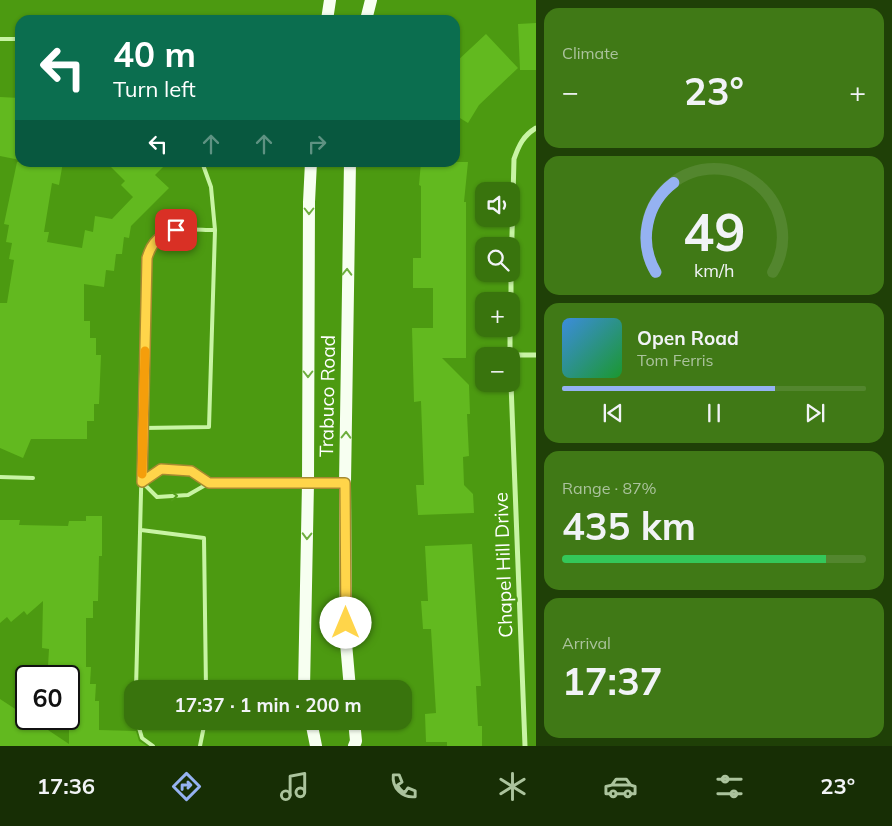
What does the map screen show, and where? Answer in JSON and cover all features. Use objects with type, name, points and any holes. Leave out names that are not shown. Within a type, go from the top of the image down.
[{"type":"main road","points":[[328,15],[330,0]]},
{"type":"main road","points":[[367,15],[370,0]]},
{"type":"main road","name":"Trabuco Road","points":[[304,680],[308,483],[309,202],[312,167]]},
{"type":"main road","name":"Trabuco Road","points":[[349,680],[346,643],[345,483],[350,167]]},
{"type":"main road","points":[[313,730],[316,746]]},
{"type":"main road","points":[[354,746],[356,741],[355,730]]},
{"type":"street","points":[[512,237],[514,159],[520,143],[528,133],[536,128]]},
{"type":"street","points":[[520,356],[536,355]]},
{"type":"street","name":"Chapel Hill Drive","points":[[511,392],[525,746]]},
{"type":"lane","points":[[0,39],[15,39]]},
{"type":"lane","points":[[143,428],[209,427],[214,230],[211,187],[204,167]]},
{"type":"lane","points":[[136,680],[147,258],[150,247],[156,239],[176,230],[214,230]]},
{"type":"lane","points":[[142,482],[161,469],[191,471],[209,483]]},
{"type":"lane","points":[[0,477],[33,478]]},
{"type":"lane","points":[[142,482],[157,497],[188,495],[209,483],[345,483]]},
{"type":"lane","points":[[141,530],[204,538],[206,680]]},
{"type":"lane","points":[[140,730],[142,738],[153,746]]},
{"type":"lane","points":[[200,746],[203,730]]},
{"type":"building","points":[[536,23],[536,70],[520,70],[518,24]]},
{"type":"building","points":[[486,34],[518,68],[479,105],[468,123],[460,118],[460,58]]},
{"type":"building","points":[[0,97],[15,98],[15,159],[0,156]]},
{"type":"building","points":[[460,162],[468,162],[464,202],[466,202],[466,358],[442,358],[469,385],[470,414],[467,414],[469,456],[463,457],[464,485],[473,494],[474,513],[418,515],[416,485],[424,485],[421,401],[414,402],[412,328],[433,328],[433,288],[413,288],[413,258],[421,258],[421,186],[419,185],[421,167],[460,167]]},
{"type":"building","points":[[16,167],[62,167],[59,185],[52,183],[44,232],[49,232],[47,242],[82,248],[85,230],[93,232],[95,216],[112,219],[133,197],[121,185],[125,181],[111,167],[163,167],[155,175],[169,188],[131,226],[129,238],[124,237],[122,254],[116,254],[114,271],[106,270],[104,287],[84,284],[84,321],[90,321],[90,338],[96,338],[96,355],[101,355],[99,404],[94,404],[94,421],[87,421],[87,439],[31,439],[23,458],[0,448],[0,303],[7,303],[14,260],[9,259],[12,243],[6,242],[9,225],[4,224]]},
{"type":"building","points":[[86,516],[102,516],[102,556],[99,556],[98,601],[93,601],[93,618],[86,618],[86,667],[91,667],[90,684],[96,684],[95,701],[99,701],[99,730],[136,731],[139,741],[147,746],[0,746],[0,699],[15,709],[15,730],[48,730],[69,744],[69,730],[80,730],[80,665],[48,665],[49,649],[42,648],[43,601],[27,615],[24,611],[11,622],[7,617],[0,623],[0,520],[20,520],[19,525],[68,526],[69,521],[86,521]]},
{"type":"building","points":[[472,544],[481,686],[476,686],[478,726],[482,726],[482,746],[447,746],[447,742],[426,742],[425,714],[436,713],[431,629],[423,629],[421,601],[428,601],[425,546]]},
{"type":"slow traffic","points":[[142,474],[145,351]]},
{"type":"route","points":[[176,230],[156,239],[150,247],[147,258],[142,482],[161,469],[191,471],[209,483],[345,483],[346,623]]}]
